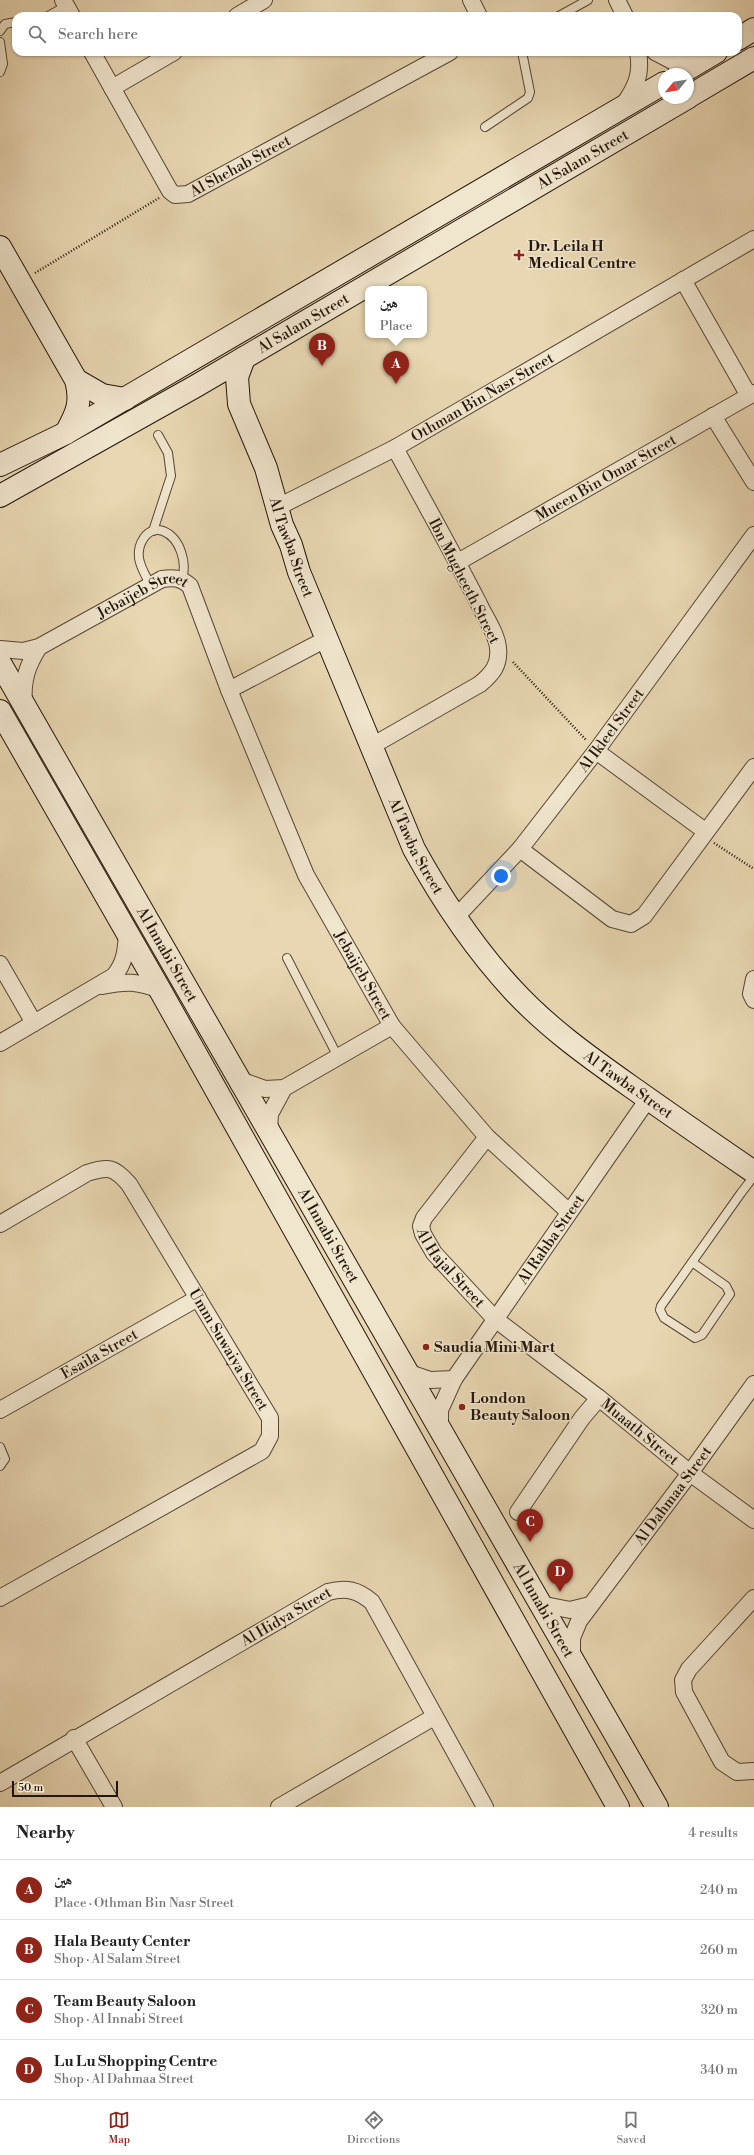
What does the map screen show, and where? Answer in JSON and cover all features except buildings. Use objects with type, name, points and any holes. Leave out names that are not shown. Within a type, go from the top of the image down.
[{"type":"street","points":[[244,12],[264,0]]},
{"type":"street","points":[[471,0],[477,12]]},
{"type":"street","points":[[617,0],[624,12]]},
{"type":"street","points":[[742,37],[754,30]]},
{"type":"street","name":"Al Shehab Street","points":[[94,56],[170,192],[175,196],[188,194],[443,56]]},
{"type":"street","points":[[112,88],[167,56]]},
{"type":"street","points":[[620,109],[636,86],[640,62],[639,56]]},
{"type":"street","points":[[662,56],[684,68]]},
{"type":"street","points":[[690,68],[710,56]]},
{"type":"street","name":"Al Salam Street","points":[[694,94],[748,67]]},
{"type":"street","name":"Al Salam Street","points":[[0,465],[66,434],[658,87]]},
{"type":"street","name":"Al Salam Street","points":[[367,286],[677,104]]},
{"type":"street","name":"Othman Bin Nasr Street","points":[[278,507],[395,448],[754,239]]},
{"type":"street","points":[[0,248],[76,380],[80,394],[79,402],[66,434]]},
{"type":"street","points":[[684,280],[752,395]]},
{"type":"street","name":"Al Salam Street","points":[[0,496],[196,386],[365,287]]},
{"type":"street","name":"Al Tawba Street","points":[[239,404],[237,377],[244,358]]},
{"type":"street","points":[[76,380],[102,395],[125,399]]},
{"type":"street","name":"Al Tawba Street","points":[[196,386],[212,385],[219,387],[234,397],[239,404],[266,468],[299,572],[328,638],[370,747],[414,849],[436,890],[490,963],[529,1006],[593,1060],[754,1172]]},
{"type":"street","name":"Mueen Bin Omar Street","points":[[458,562],[752,395]]},
{"type":"street","points":[[713,416],[754,482]]},
{"type":"street","name":"Ibn Mugheeth Street","points":[[370,747],[480,684],[492,674],[498,661],[498,647],[458,562],[395,448]]},
{"type":"street","name":"Al Ikleel Street","points":[[456,917],[520,849],[596,751],[754,535]]},
{"type":"street","name":"Jebaijeb Street","points":[[0,649],[23,650],[39,647],[162,579],[172,577],[182,579],[190,586],[229,690],[306,875],[392,1026],[487,1137],[569,1212]]},
{"type":"street","points":[[229,690],[328,638]]},
{"type":"street","name":"Jebaijeb Street","points":[[24,705],[24,677],[28,664],[39,647]]},
{"type":"street","name":"Al Innabi Street","points":[[0,663],[657,1807]]},
{"type":"street","name":"Al Innabi Street","points":[[0,711],[160,990],[618,1807]]},
{"type":"street","points":[[596,751],[703,833]]},
{"type":"street","points":[[520,849],[612,919],[631,924],[644,916],[703,833],[754,766]]},
{"type":"street","points":[[0,1043],[114,976],[120,968],[126,949],[127,933]]},
{"type":"street","points":[[0,964],[34,1023]]},
{"type":"street","points":[[754,979],[751,994],[754,1000]]},
{"type":"street","points":[[95,987],[132,982],[160,990]]},
{"type":"street","points":[[240,1080],[265,1090],[284,1088],[392,1026]]},
{"type":"street","points":[[269,1131],[270,1114],[284,1088]]},
{"type":"street","name":"Al Rahba Street","points":[[440,1429],[440,1410],[454,1379],[648,1099]]},
{"type":"street","name":"Al Hajal Street","points":[[487,1137],[424,1218],[421,1226],[423,1234],[442,1264],[495,1319]]},
{"type":"street","name":"Umm Suwaiya Street","points":[[0,1224],[87,1173],[99,1169],[111,1168],[121,1174],[129,1184],[270,1418],[270,1436],[262,1451],[0,1598]]},
{"type":"street","name":"Esaila Street","points":[[0,1410],[198,1298]]},
{"type":"street","points":[[495,1319],[599,1398]]},
{"type":"street","points":[[407,1372],[430,1380],[454,1379]]},
{"type":"street","name":"Al Dahmaa Street","points":[[572,1659],[572,1638],[590,1605],[690,1473],[754,1384]]},
{"type":"street","name":"Muaath Street","points":[[518,1512],[582,1418],[599,1398],[690,1473],[754,1520]]},
{"type":"street","name":"Al Hidya Street","points":[[0,1783],[74,1738],[328,1592],[338,1589],[350,1589],[362,1593],[372,1602],[434,1717],[486,1807]]},
{"type":"street","points":[[754,1598],[689,1669],[683,1680],[684,1692],[722,1762],[737,1772],[754,1771]]},
{"type":"street","points":[[540,1604],[570,1610],[590,1605]]},
{"type":"street","points":[[279,1807],[434,1717]]},
{"type":"street","points":[[74,1738],[114,1807]]},
{"type":"lane","points":[[566,12],[588,0]]},
{"type":"lane","points":[[56,12],[67,7]]},
{"type":"lane","points":[[0,31],[5,24],[12,23]]},
{"type":"lane","points":[[0,42],[3,64],[0,72]]},
{"type":"lane","points":[[485,127],[528,98],[530,92],[523,56]]},
{"type":"lane","points":[[154,531],[171,476],[168,453],[158,435]]},
{"type":"lane","points":[[151,586],[139,560],[138,548],[143,538],[154,531],[163,531],[172,537],[179,549],[185,562],[185,570],[182,579]]},
{"type":"lane","points":[[287,958],[338,1057]]},
{"type":"lane","points":[[692,1262],[726,1286],[730,1294],[702,1335],[695,1338],[664,1318],[660,1310],[692,1262],[754,1176]]},
{"type":"lane","points":[[0,1447],[5,1459],[0,1466]]},
{"type":"path","points":[[20,282],[170,192]]},
{"type":"path","points":[[498,647],[596,751]]},
{"type":"path","points":[[703,833],[754,869]]},
{"type":"place","name":"Dr. Leila H Medical Centre","points":[[519,255]]},
{"type":"place","name":"Hala Beauty Center","points":[[322,366]]},
{"type":"place","name":"هين","points":[[396,384]]},
{"type":"place","name":"Saudia Mini Mart","points":[[426,1347]]},
{"type":"place","name":"London Beauty Saloon","points":[[462,1407]]},
{"type":"place","name":"Team Beauty Saloon","points":[[530,1542]]},
{"type":"place","name":"Lu Lu Shopping Centre","points":[[560,1592]]}]
